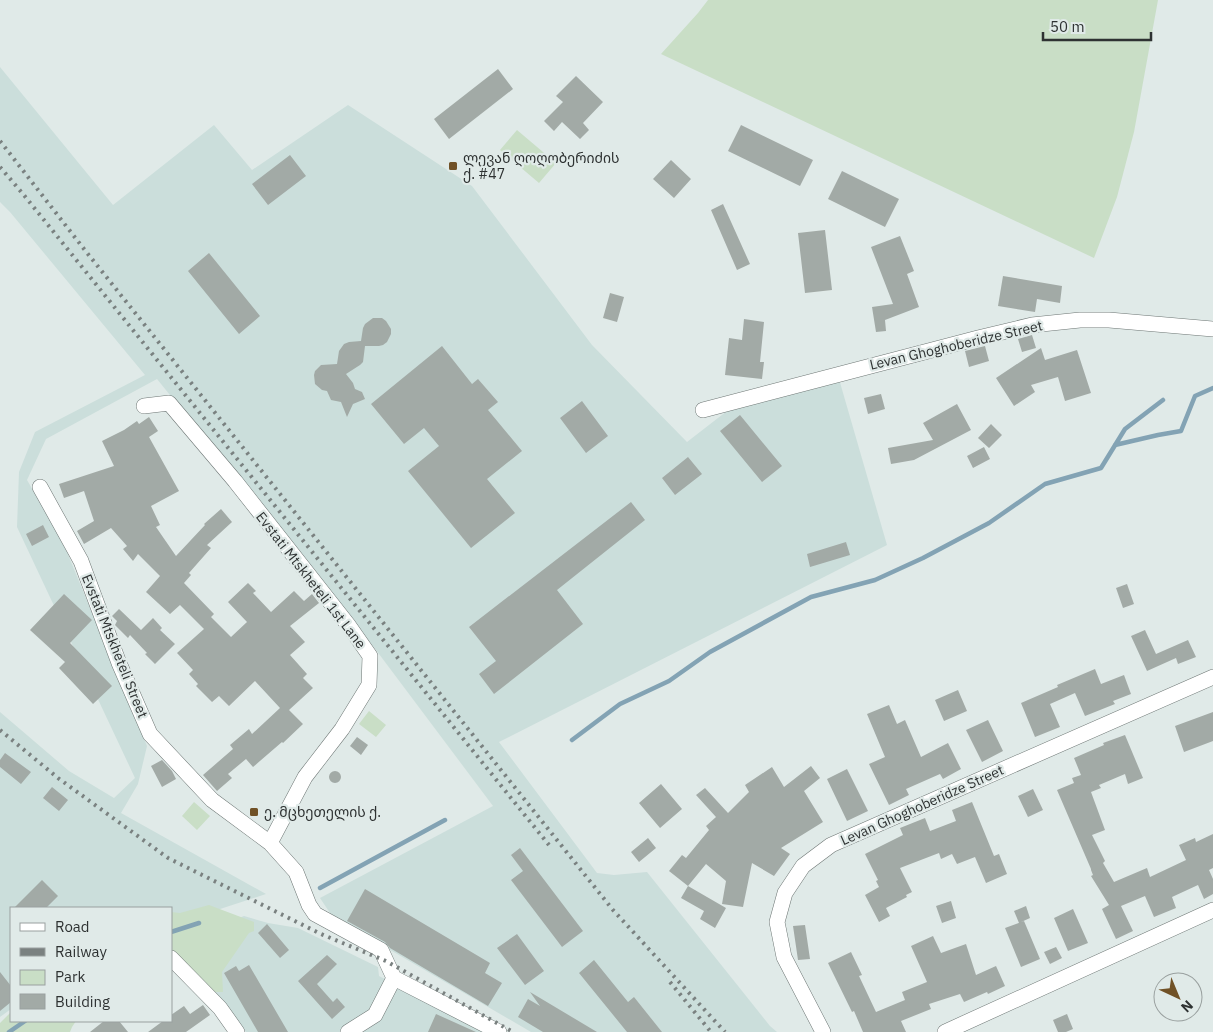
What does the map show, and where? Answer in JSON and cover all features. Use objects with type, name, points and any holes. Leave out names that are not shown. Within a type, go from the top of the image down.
[{"type":"street","name":"Levan Ghoghoberidze Street","points":[[704,410],[961,342],[1032,326],[1080,320],[1109,320],[1213,329]]},
{"type":"street","name":"Evstati Mtskheteli 1st Lane","points":[[144,406],[169,403],[241,489],[349,626],[370,656],[369,685],[342,729],[305,777],[270,843]]},
{"type":"street","name":"Evstati Mtskheteli Street","points":[[40,487],[81,561],[119,663],[150,734],[212,800],[270,843],[296,872],[309,905],[316,914],[381,950],[394,978]]},
{"type":"street","name":"Levan Ghoghoberidze Street","points":[[823,1032],[784,957],[777,922],[785,893],[803,866],[831,845],[1213,677]]},
{"type":"street","points":[[945,1032],[1213,910]]},
{"type":"street","points":[[172,959],[220,1008],[237,1032]]},
{"type":"street","points":[[348,1032],[375,1015],[394,978],[499,1032]]},
{"type":"shaded area","points":[[0,67],[113,205],[214,125],[252,170],[348,105],[472,186],[592,345],[687,442],[727,411],[839,379],[887,545],[499,742],[597,873],[614,875],[647,872],[770,1026],[777,1032],[531,1032],[332,916],[320,898],[493,806],[376,650],[157,379],[46,439],[27,480],[62,540],[147,746],[138,784],[121,813],[266,894],[214,911],[172,920],[172,907],[10,907],[10,1010],[0,1017],[0,712],[69,771],[114,798],[135,778],[17,527],[19,472],[35,432],[145,375],[0,202]]},
{"type":"shaded area","points":[[244,916],[268,923],[298,928],[378,967],[379,976],[486,1032],[246,1032],[172,946]]},
{"type":"green space","points":[[708,0],[1158,0],[1134,132],[1117,197],[1094,258],[661,54]]},
{"type":"green space","points":[[517,130],[556,163],[539,183],[500,150]]},
{"type":"green space","points":[[369,711],[386,725],[376,737],[359,724]]},
{"type":"green space","points":[[194,802],[210,816],[197,830],[182,816]]},
{"type":"green space","points":[[209,905],[254,922],[254,931],[249,933],[222,972],[223,992],[214,992],[172,953],[172,912],[180,913]]},
{"type":"green space","points":[[10,1013],[10,1022],[75,1022],[70,1032],[0,1032],[0,1023]]},
{"type":"building","points":[[498,69],[513,89],[449,139],[434,119]]},
{"type":"building","points":[[576,76],[603,102],[583,123],[589,130],[580,139],[562,122],[554,131],[544,121],[563,102],[556,96]]},
{"type":"building","points":[[741,125],[813,160],[800,186],[728,151]]},
{"type":"building","points":[[290,155],[306,176],[268,205],[252,184]]},
{"type":"building","points":[[671,160],[691,179],[674,198],[653,179]]},
{"type":"building","points":[[842,171],[899,199],[885,227],[828,199]]},
{"type":"building","points":[[723,204],[750,264],[737,270],[711,210]]},
{"type":"building","points":[[825,230],[832,290],[805,293],[798,233]]},
{"type":"building","points":[[900,236],[914,271],[907,274],[919,307],[885,320],[886,331],[876,332],[872,307],[893,304],[871,247]]},
{"type":"building","points":[[209,253],[260,316],[239,334],[188,271]]},
{"type":"building","points":[[1003,276],[1062,286],[1060,303],[1037,299],[1035,312],[998,306]]},
{"type":"building","points":[[610,293],[624,297],[617,322],[603,318]]},
{"type":"building","points":[[373,318],[382,318],[386,321],[391,329],[391,334],[383,345],[365,346],[363,362],[346,374],[355,389],[362,392],[365,399],[353,404],[347,417],[341,402],[331,400],[327,391],[322,390],[315,384],[315,371],[321,365],[337,364],[339,351],[344,344],[361,341],[365,324]]},
{"type":"building","points":[[744,319],[764,322],[760,362],[764,362],[762,379],[725,375],[729,338],[742,340]]},
{"type":"building","points":[[1032,335],[1036,348],[1022,352],[1018,339]]},
{"type":"building","points":[[442,346],[472,384],[478,379],[498,402],[488,410],[522,451],[487,479],[515,513],[471,548],[408,471],[439,446],[424,428],[404,444],[371,404]]},
{"type":"building","points":[[985,346],[989,361],[969,367],[965,351]]},
{"type":"building","points":[[1041,348],[1045,360],[1077,350],[1091,393],[1065,401],[1058,377],[1031,385],[1035,392],[1014,406],[996,378]]},
{"type":"building","points":[[881,394],[885,409],[868,414],[864,398]]},
{"type":"building","points":[[582,401],[608,436],[586,453],[560,418]]},
{"type":"building","points":[[957,404],[971,430],[914,460],[891,464],[888,448],[933,440],[923,423]]},
{"type":"building","points":[[740,415],[782,466],[762,482],[720,431]]},
{"type":"building","points":[[149,417],[158,431],[149,437],[179,491],[151,506],[160,525],[156,527],[176,556],[204,524],[221,509],[232,522],[207,545],[211,548],[189,573],[191,575],[184,583],[214,614],[211,617],[231,637],[247,622],[228,602],[248,583],[256,591],[253,593],[271,612],[294,591],[304,601],[312,594],[319,603],[290,626],[305,642],[290,655],[307,674],[303,678],[313,688],[289,710],[303,724],[253,767],[246,759],[228,774],[232,778],[217,791],[203,775],[233,749],[230,745],[249,729],[252,734],[280,708],[255,681],[229,706],[219,696],[212,702],[196,686],[198,684],[189,674],[193,670],[177,653],[204,629],[180,605],[170,614],[146,592],[160,576],[138,554],[133,561],[123,549],[127,546],[111,528],[84,544],[77,531],[94,521],[84,491],[64,498],[59,484],[114,466],[102,441],[137,421],[139,424]]},
{"type":"building","points":[[991,424],[1002,435],[989,448],[978,438]]},
{"type":"building","points":[[984,447],[990,459],[973,468],[967,456]]},
{"type":"building","points":[[688,457],[702,474],[675,495],[662,478]]},
{"type":"building","points":[[631,502],[645,520],[557,590],[583,624],[494,694],[479,674],[496,661],[469,627]]},
{"type":"building","points":[[43,525],[49,537],[32,546],[26,534]]},
{"type":"building","points":[[846,542],[850,555],[810,567],[807,554]]},
{"type":"building","points":[[1127,584],[1134,604],[1123,608],[1116,588]]},
{"type":"building","points":[[64,594],[92,620],[70,643],[112,686],[93,704],[59,668],[65,662],[30,630]]},
{"type":"building","points":[[119,609],[141,630],[153,618],[162,628],[160,630],[175,644],[155,664],[130,635],[128,638],[115,625],[117,621],[112,616]]},
{"type":"building","points":[[1145,630],[1156,654],[1188,640],[1196,657],[1178,664],[1176,658],[1147,671],[1131,636]]},
{"type":"building","points":[[1095,669],[1101,684],[1124,675],[1131,694],[1113,701],[1115,704],[1085,716],[1075,693],[1050,704],[1060,727],[1035,737],[1021,703]]},
{"type":"building","points":[[958,690],[967,711],[944,721],[935,700]]},
{"type":"building","points":[[889,705],[897,724],[905,720],[921,757],[948,743],[961,769],[943,779],[940,774],[906,789],[909,795],[889,805],[869,764],[885,757],[867,714]]},
{"type":"building","points":[[1213,712],[1213,741],[1184,752],[1175,726]]},
{"type":"building","points":[[988,720],[1003,751],[982,762],[966,730]]},
{"type":"building","points":[[1125,735],[1143,778],[1128,784],[1125,774],[1099,785],[1101,788],[1091,792],[1105,830],[1092,835],[1105,861],[1103,863],[1114,882],[1147,868],[1150,877],[1186,860],[1179,845],[1195,838],[1196,842],[1213,834],[1213,868],[1209,870],[1213,879],[1213,894],[1204,899],[1198,885],[1172,897],[1176,908],[1154,917],[1145,896],[1121,906],[1133,931],[1116,939],[1102,909],[1109,905],[1091,876],[1093,875],[1091,869],[1057,790],[1074,783],[1072,778],[1081,775],[1074,758],[1104,745],[1103,743]]},
{"type":"building","points":[[357,737],[368,745],[361,755],[350,746]]},
{"type":"building","points":[[5,753],[31,772],[21,784],[0,767],[0,760]]},
{"type":"building","points":[[162,760],[172,771],[176,779],[162,787],[151,766]]},
{"type":"building","points":[[811,766],[820,778],[804,791],[823,822],[781,848],[790,854],[774,876],[752,863],[743,907],[722,904],[726,881],[706,864],[688,886],[669,871],[682,855],[686,858],[709,830],[706,826],[716,817],[696,795],[705,788],[728,813],[749,792],[745,785],[772,767],[784,787]]},
{"type":"building","points":[[847,769],[868,811],[847,821],[827,779]]},
{"type":"building","points":[[335,771],[341,777],[335,783],[329,777]]},
{"type":"building","points":[[661,784],[682,809],[660,828],[639,803]]},
{"type":"building","points":[[52,787],[68,800],[59,811],[43,798]]},
{"type":"building","points":[[1033,789],[1043,810],[1028,817],[1018,796]]},
{"type":"building","points":[[972,802],[994,856],[999,854],[1007,874],[986,883],[975,857],[957,864],[952,854],[941,859],[939,853],[900,868],[912,892],[906,895],[907,897],[886,908],[890,916],[879,922],[865,895],[879,887],[876,881],[878,880],[865,854],[903,835],[900,828],[925,818],[930,831],[956,821],[952,810]]},
{"type":"building","points":[[648,838],[656,848],[639,862],[631,852]]},
{"type":"building","points":[[520,848],[583,931],[562,947],[511,880],[523,871],[511,855]]},
{"type":"building","points":[[42,880],[58,896],[47,907],[15,907]]},
{"type":"building","points":[[688,886],[726,908],[715,928],[700,919],[704,911],[681,898]]},
{"type":"building","points":[[365,889],[490,963],[485,973],[502,983],[488,1006],[390,948],[385,942],[347,921]]},
{"type":"building","points":[[951,901],[956,918],[942,923],[936,906]]},
{"type":"building","points":[[1026,906],[1030,918],[1019,923],[1014,911]]},
{"type":"building","points":[[1073,909],[1088,943],[1068,951],[1054,918]]},
{"type":"building","points":[[1024,921],[1040,959],[1021,967],[1005,928]]},
{"type":"building","points":[[267,924],[289,950],[280,958],[258,933]]},
{"type":"building","points":[[805,925],[810,959],[798,960],[793,926]]},
{"type":"building","points":[[517,934],[544,971],[525,985],[497,948]]},
{"type":"building","points":[[933,936],[941,953],[966,944],[976,975],[996,966],[1005,986],[964,1002],[960,994],[929,1004],[931,1009],[901,1021],[906,1032],[863,1032],[828,963],[851,952],[862,975],[859,976],[876,1012],[905,1000],[902,992],[927,982],[911,946]]},
{"type":"building","points":[[1056,947],[1062,958],[1050,964],[1044,952]]},
{"type":"building","points":[[327,955],[337,964],[317,984],[333,1002],[337,998],[345,1007],[332,1019],[298,981]]},
{"type":"building","points":[[594,960],[628,1002],[634,997],[662,1032],[627,1032],[579,973]]},
{"type":"building","points":[[249,965],[288,1032],[258,1032],[224,973],[236,966],[239,971]]},
{"type":"building","points":[[0,972],[10,985],[10,1003],[0,1011]]},
{"type":"building","points":[[530,992],[597,1032],[543,1032],[518,1017],[528,999],[540,1006]]},
{"type":"building","points":[[203,1005],[210,1015],[186,1032],[148,1032],[162,1022],[172,1022],[172,1014],[184,1006],[190,1014]]},
{"type":"building","points":[[436,1014],[476,1032],[428,1032]]},
{"type":"building","points":[[1067,1014],[1073,1029],[1066,1032],[1058,1032],[1053,1020]]},
{"type":"building","points":[[103,1022],[120,1022],[128,1032],[90,1032]]},
{"type":"waterway","points":[[1115,445],[1181,431],[1195,396],[1213,388]]},
{"type":"waterway","points":[[572,740],[620,704],[669,681],[710,652],[811,597],[875,580],[923,558],[989,523],[1045,484],[1101,468],[1125,429],[1163,400]]},
{"type":"waterway","points":[[320,888],[445,820]]},
{"type":"waterway","points":[[172,932],[199,923]]},
{"type":"waterway","points":[[9,1032],[24,1022]]},
{"type":"railway","points":[[0,141],[84,249],[613,910],[725,1032]]},
{"type":"railway","points":[[0,167],[549,845]]},
{"type":"railway","points":[[0,730],[58,778],[168,858],[321,934],[386,961],[513,1032]]},
{"type":"railway","points":[[670,982],[711,1032]]},
{"type":"place","name":"ლევან ღოღობერიძის ქ. #47","points":[[453,166]]},
{"type":"place","name":"ე. მცხეთელის ქ.","points":[[254,812]]}]
